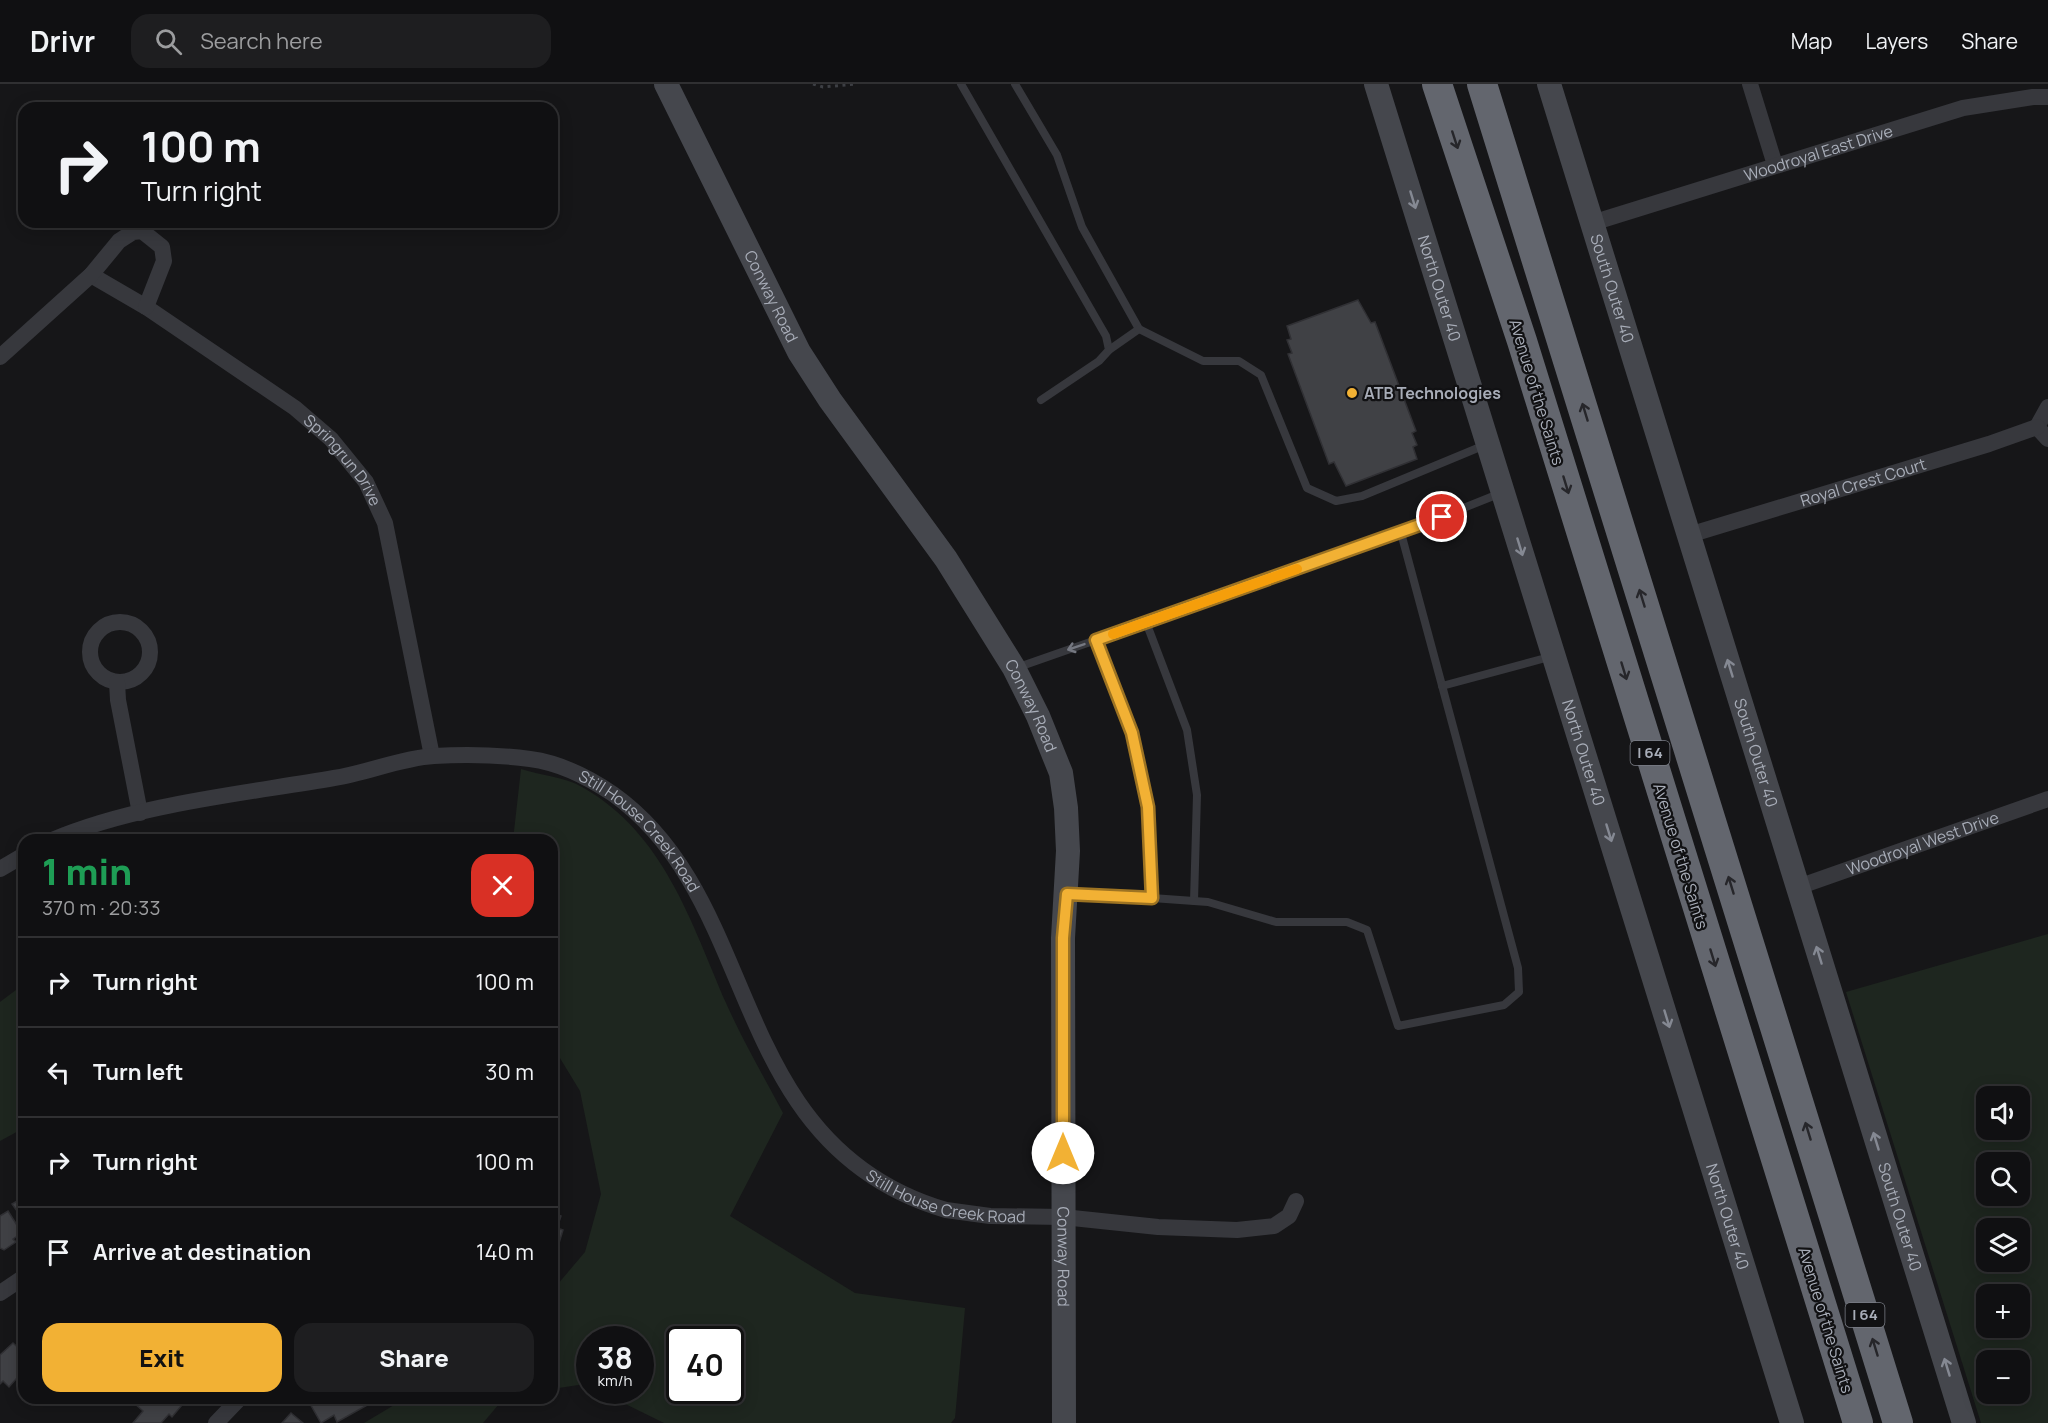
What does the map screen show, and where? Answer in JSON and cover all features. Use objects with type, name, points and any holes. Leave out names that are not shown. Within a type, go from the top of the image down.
[{"type":"highway","name":"Avenue of the Saints","points":[[1437,84],[1522,341],[1858,1423]]},
{"type":"highway","name":"I 64","points":[[1482,84],[1898,1423]]},
{"type":"street","name":"Conway Road","points":[[666,84],[799,352],[830,400],[946,559],[1014,669],[1038,716],[1060,773],[1066,808],[1067,894],[1063,938],[1064,1423]]},
{"type":"street","name":"North Outer 40","points":[[1376,84],[1792,1423]]},
{"type":"street","name":"South Outer 40","points":[[1548,84],[1964,1423]]},
{"type":"street","points":[[1750,84],[1775,165]]},
{"type":"street","name":"Woodroyal East Drive","points":[[1592,223],[1963,108],[2048,97]]},
{"type":"street","points":[[0,357],[91,275],[119,241],[133,232],[142,231],[162,247],[164,261],[146,307]]},
{"type":"street","name":"Springrun Drive","points":[[91,275],[146,307],[295,408],[331,439],[366,482],[386,523],[432,756]]},
{"type":"street","name":"Royal Crest Court","points":[[1689,535],[2042,433],[2048,407]]},
{"type":"street","points":[[117,682],[118,700],[140,813]]},
{"type":"street","name":"Still House Creek Road","points":[[68,834],[106,820],[344,777],[432,756],[543,761],[586,776],[652,828],[679,861],[699,894],[777,1067],[798,1101],[821,1132],[878,1182],[918,1202],[946,1210],[990,1216],[1063,1217],[1158,1227],[1237,1230],[1274,1226],[1289,1216],[1296,1201]]},
{"type":"street","name":"Woodroyal West Drive","points":[[1798,887],[2048,799]]},
{"type":"street","points":[[0,869],[18,858]]},
{"type":"street","points":[[0,1293],[18,1281]]},
{"type":"street","points":[[216,1423],[234,1404]]},
{"type":"lane","points":[[961,84],[1106,336],[1109,350]]},
{"type":"lane","points":[[1015,84],[1056,155],[1082,227],[1139,329],[1203,361],[1239,361],[1261,375],[1307,488],[1336,501],[1362,496],[1488,443]]},
{"type":"lane","points":[[1041,400],[1099,361],[1109,350],[1139,329]]},
{"type":"lane","points":[[1014,669],[1401,533],[1503,492]]},
{"type":"lane","points":[[1067,894],[1208,902],[1276,922],[1347,922],[1367,930],[1398,1026],[1504,1005],[1519,992],[1518,968],[1401,533]]},
{"type":"lane","points":[[1146,622],[1187,730],[1197,795],[1194,901]]},
{"type":"lane","points":[[1096,640],[1132,733],[1148,807],[1152,898]]},
{"type":"lane","points":[[1442,686],[1553,656]]},
{"type":"path","points":[[813,84],[832,87],[856,84]]},
{"type":"shaded area","points":[[521,769],[560,778],[582,787],[610,806],[634,829],[654,854],[687,911],[746,1045],[783,1113],[730,1216],[855,1293],[965,1308],[955,1418],[951,1423],[664,1423],[625,1404],[654,1404],[654,1326],[576,1326],[576,1385],[558,1388],[558,1284],[585,1252],[601,1194],[580,1091],[558,1055],[558,834],[514,834]]},
{"type":"shaded area","points":[[2048,934],[2048,1423],[1981,1423],[1846,992]]},
{"type":"shaded area","points":[[18,988],[18,1131],[0,1141],[0,1002]]},
{"type":"shaded area","points":[[396,1404],[499,1404],[483,1423],[364,1423]]},
{"type":"building","points":[[1358,300],[1371,323],[1375,322],[1416,431],[1412,433],[1417,445],[1413,447],[1417,459],[1346,486],[1334,462],[1329,464],[1288,354],[1292,353],[1287,340],[1291,339],[1287,326]]},
{"type":"building","points":[[18,1200],[18,1212],[12,1204]]},
{"type":"building","points":[[8,1211],[18,1227],[18,1236],[13,1239],[16,1242],[4,1250],[0,1248],[0,1216]]},
{"type":"building","points":[[558,1228],[563,1230],[558,1246]]},
{"type":"building","points":[[13,1343],[18,1348],[18,1377],[9,1387],[3,1381],[0,1384],[0,1355]]},
{"type":"building","points":[[135,1404],[183,1404],[172,1417],[169,1414],[161,1423],[133,1423],[143,1411]]},
{"type":"building","points":[[310,1404],[369,1404],[337,1422],[334,1415],[321,1423]]},
{"type":"building","points":[[291,1413],[303,1423],[282,1423]]},
{"type":"slow traffic","points":[[1113,634],[1297,569]]},
{"type":"place","name":"ATB Technologies","points":[[1352,393]]},
{"type":"route","points":[[1063,1153],[1063,938],[1067,894],[1152,898],[1148,807],[1132,733],[1096,640],[1442,517]]}]
